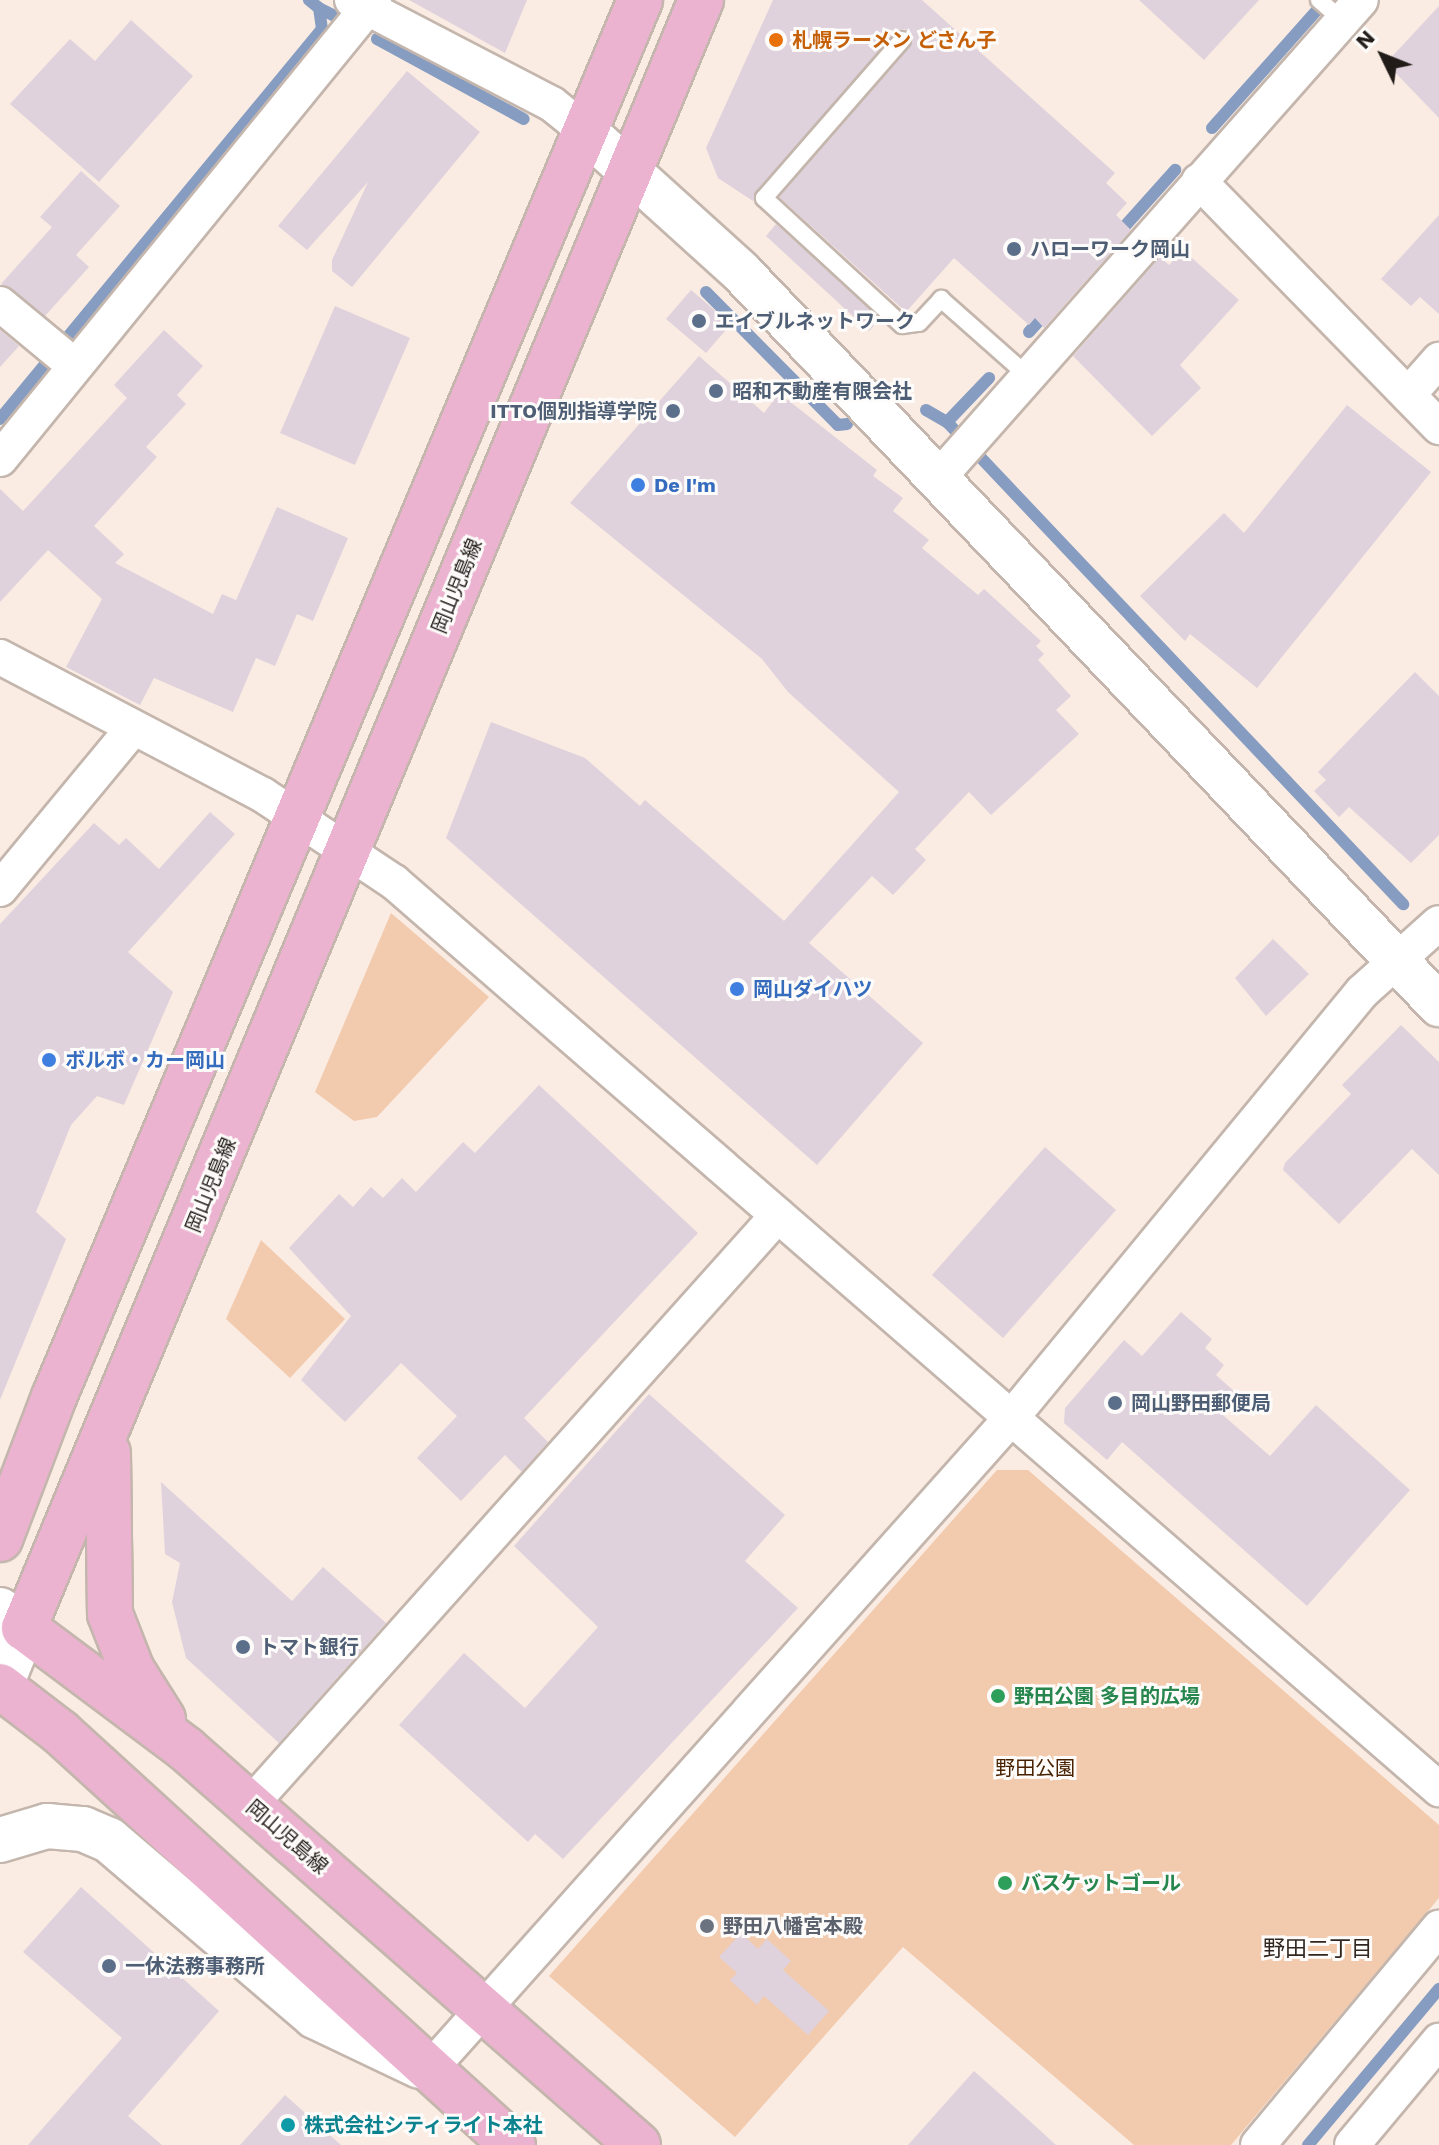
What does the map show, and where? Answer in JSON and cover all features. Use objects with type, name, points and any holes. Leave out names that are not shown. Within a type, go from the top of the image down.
[{"type":"main road","points":[[0,1539],[54,1397],[640,0]]},
{"type":"main road","name":"岡山児島線","points":[[638,2145],[186,1749],[12,1619],[108,1435],[628,169],[701,0]]},
{"type":"main road","points":[[0,1446],[54,1397]]},
{"type":"main road","points":[[108,1435],[110,1614],[153,1707],[186,1749]]},
{"type":"main road","points":[[12,1619],[0,1687],[60,1732],[513,2145]]},
{"type":"main road","points":[[0,1840],[47,1826],[83,1829],[109,1840],[315,2016],[429,2070]]},
{"type":"street","points":[[0,459],[61,355],[364,4],[552,104],[740,271],[959,455],[1396,963],[1439,1005]]},
{"type":"street","points":[[959,455],[1199,181],[1334,6]]},
{"type":"street","points":[[1199,181],[1439,427]]},
{"type":"street","points":[[0,304],[61,355]]},
{"type":"street","points":[[1408,395],[1439,360]]},
{"type":"street","points":[[0,657],[296,816],[394,882],[1439,1789]]},
{"type":"street","points":[[0,889],[133,728]]},
{"type":"street","points":[[429,2070],[1012,1417],[1362,992],[1439,923]]},
{"type":"street","points":[[251,1804],[778,1215]]},
{"type":"street","points":[[1262,2143],[1439,1928]]},
{"type":"street","points":[[1352,2145],[1439,2041]]},
{"type":"lane","points":[[902,40],[764,198],[902,325],[919,323],[941,299],[1028,376]]},
{"type":"green space","points":[[391,913],[489,997],[377,1117],[354,1121],[315,1092]]},
{"type":"green space","points":[[261,1240],[345,1319],[290,1378],[226,1319]]},
{"type":"green space","name":"野田公園","points":[[997,1470],[1028,1470],[1439,1825],[1439,1898],[1231,2145],[1134,2145],[903,1947],[735,2137],[549,1976]]},
{"type":"building","points":[[409,0],[527,0],[505,53]]},
{"type":"building","points":[[773,0],[922,0],[1115,173],[1106,183],[1127,203],[1116,215],[1131,230],[1044,328],[1035,318],[1029,325],[954,258],[906,312],[779,197],[910,47],[913,37],[905,29],[894,33],[753,201],[718,178],[706,148]]},
{"type":"building","points":[[1139,0],[1259,0],[1204,60]]},
{"type":"building","points":[[1439,6],[1439,118],[1386,63]]},
{"type":"building","points":[[131,20],[193,76],[99,182],[10,104],[70,39],[95,61]]},
{"type":"building","points":[[407,71],[480,132],[352,287],[332,271],[332,260],[368,182],[307,250],[278,226]]},
{"type":"building","points":[[81,171],[120,206],[76,255],[89,267],[45,316],[1,284],[52,227],[40,217]]},
{"type":"building","points":[[1439,215],[1439,314],[1420,297],[1411,306],[1381,279]]},
{"type":"building","points":[[776,224],[880,319],[869,331],[766,236]]},
{"type":"building","points":[[1183,250],[1239,300],[1180,365],[1201,388],[1152,436],[1073,356],[1160,257],[1169,265]]},
{"type":"building","name":"エイブルネットワーク","points":[[691,290],[731,324],[706,353],[666,319]]},
{"type":"building","points":[[335,306],[410,338],[355,465],[280,433]]},
{"type":"building","points":[[0,330],[19,346],[0,367]]},
{"type":"building","points":[[164,330],[203,366],[177,395],[186,404],[146,447],[157,457],[94,526],[124,554],[115,563],[213,614],[222,594],[236,600],[277,507],[348,538],[313,621],[297,614],[275,666],[256,658],[233,712],[154,678],[140,705],[66,667],[102,599],[48,550],[0,602],[0,489],[23,511],[127,398],[114,385]]},
{"type":"building","points":[[699,356],[764,413],[779,393],[877,470],[873,476],[903,498],[893,511],[929,540],[922,548],[978,595],[984,589],[1041,641],[1036,646],[1044,654],[1038,660],[1071,696],[1056,710],[1079,734],[991,815],[969,792],[915,849],[926,860],[893,895],[872,876],[809,943],[923,1043],[817,1165],[446,838],[491,722],[585,758],[640,806],[645,800],[784,921],[899,792],[788,692],[762,659],[570,503]]},
{"type":"building","points":[[1347,405],[1431,472],[1257,688],[1190,634],[1185,641],[1140,596],[1224,513],[1244,533]]},
{"type":"building","points":[[1415,672],[1439,696],[1439,835],[1411,863],[1349,807],[1339,817],[1314,791],[1326,780],[1318,772]]},
{"type":"building","points":[[210,812],[235,834],[128,952],[173,992],[124,1105],[97,1096],[71,1125],[36,1212],[66,1239],[0,1400],[0,924],[94,823],[119,845],[126,838],[159,869]]},
{"type":"building","points":[[1273,939],[1309,974],[1266,1016],[1235,978]]},
{"type":"building","points":[[1401,1025],[1439,1062],[1439,1175],[1412,1149],[1339,1224],[1283,1170],[1285,1163],[1351,1094],[1342,1085]]},
{"type":"building","points":[[539,1085],[698,1233],[524,1418],[548,1442],[522,1472],[505,1455],[461,1501],[417,1458],[457,1416],[401,1363],[345,1422],[301,1380],[351,1316],[289,1248],[339,1194],[353,1207],[371,1187],[383,1198],[402,1178],[416,1192],[463,1142],[475,1153]]},
{"type":"building","points":[[1045,1147],[1116,1210],[1003,1338],[932,1275]]},
{"type":"building","points":[[1181,1312],[1212,1339],[1205,1348],[1224,1365],[1216,1375],[1234,1391],[1217,1410],[1270,1456],[1316,1405],[1410,1490],[1307,1606],[1122,1442],[1107,1460],[1064,1423],[1065,1408],[1124,1340],[1142,1356]]},
{"type":"building","points":[[649,1394],[785,1515],[745,1561],[798,1608],[563,1859],[535,1834],[528,1842],[399,1725],[464,1653],[525,1708],[598,1627],[514,1546]]},
{"type":"building","points":[[161,1482],[292,1601],[323,1567],[386,1623],[279,1743],[186,1658],[172,1602],[180,1563],[165,1554]]},
{"type":"building","points":[[81,1887],[219,2011],[128,2116],[162,2145],[28,2145],[122,2038],[23,1952]]},
{"type":"building","points":[[741,1933],[758,1949],[767,1939],[791,1961],[783,1970],[829,2011],[808,2035],[764,1996],[757,2005],[730,1980],[737,1973],[719,1957]]},
{"type":"building","points":[[974,2071],[1010,2103],[1056,2145],[908,2145]]},
{"type":"building","name":"株式会社シティライト本社","points":[[285,2095],[341,2145],[240,2145]]},
{"type":"waterway","points":[[0,419],[322,29],[319,8],[309,0]]},
{"type":"waterway","points":[[1212,128],[1326,0]]},
{"type":"waterway","points":[[319,8],[337,17]]},
{"type":"waterway","points":[[377,39],[524,119]]},
{"type":"waterway","points":[[1116,236],[1175,170]]},
{"type":"waterway","points":[[706,292],[838,425],[847,424]]},
{"type":"waterway","points":[[1029,332],[1047,312]]},
{"type":"waterway","points":[[947,422],[989,378]]},
{"type":"waterway","points":[[926,410],[947,422],[1403,904]]},
{"type":"waterway","points":[[1308,2145],[1439,1989]]},
{"type":"place","name":"札幌ラーメン どさん子","points":[[776,40]]},
{"type":"place","name":"ハローワーク岡山","points":[[1014,249]]},
{"type":"place","name":"エイブルネットワーク","points":[[699,321]]},
{"type":"place","name":"昭和不動産有限会社","points":[[716,391]]},
{"type":"place","name":"ITTO個別指導学院","points":[[673,411]]},
{"type":"place","name":"De I'm","points":[[638,485]]},
{"type":"place","name":"岡山ダイハツ","points":[[737,989]]},
{"type":"place","name":"ボルボ・カー岡山","points":[[49,1060]]},
{"type":"place","name":"岡山野田郵便局","points":[[1115,1403]]},
{"type":"place","name":"トマト銀行","points":[[243,1647]]},
{"type":"place","name":"野田公園 多目的広場","points":[[998,1696]]},
{"type":"place","name":"バスケットゴール","points":[[1005,1883]]},
{"type":"place","name":"野田八幡宮本殿","points":[[707,1926]]},
{"type":"place","name":"一休法務事務所","points":[[109,1966]]},
{"type":"place","name":"株式会社シティライト本社","points":[[288,2125]]},
{"type":"district","name":"野田二丁目","points":[[1318,1949]]}]
